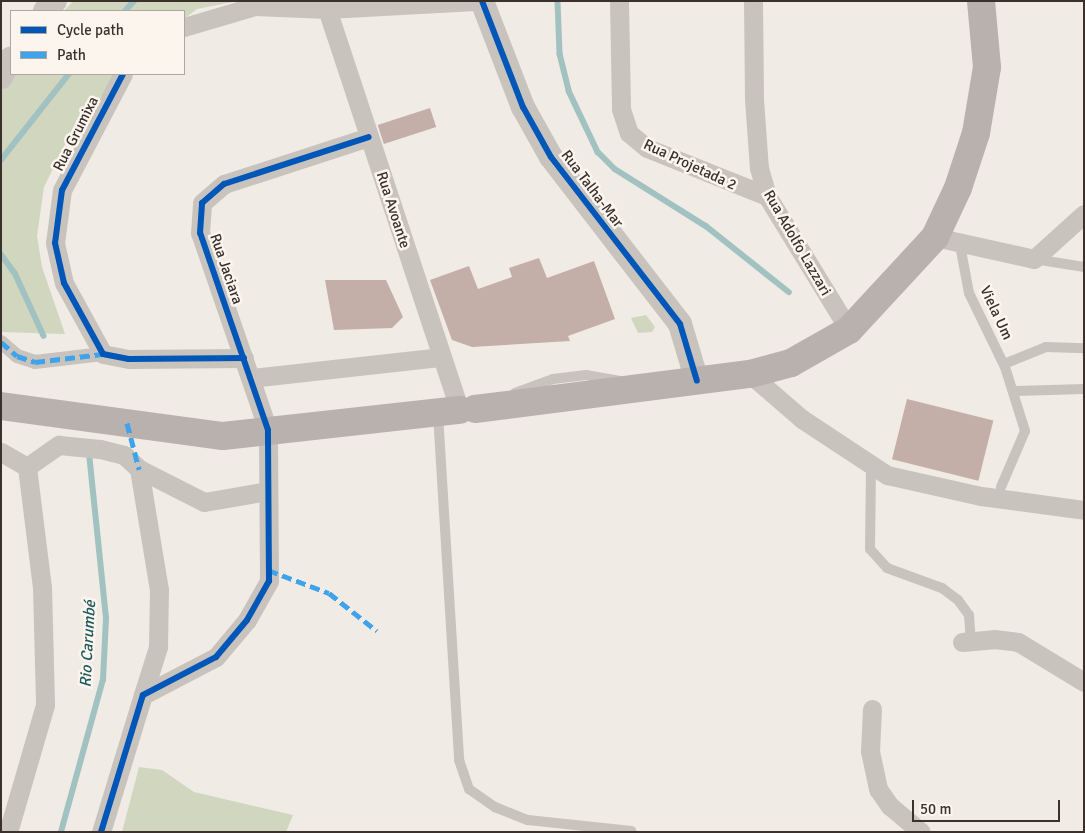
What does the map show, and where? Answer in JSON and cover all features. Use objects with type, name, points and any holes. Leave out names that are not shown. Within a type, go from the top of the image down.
[{"type":"main road","points":[[1,406],[223,436],[311,424],[395,418],[644,390],[750,374],[791,363],[849,330],[948,241],[976,133],[987,67],[981,1]]},
{"type":"street","points":[[46,10],[55,1]]},
{"type":"street","points":[[185,27],[255,6],[327,9],[476,1]]},
{"type":"street","name":"Rua Talha-Mar","points":[[482,1],[523,106],[551,157],[680,324],[697,382]]},
{"type":"street","name":"Rua Projetada 2","points":[[619,1],[621,109],[629,133],[665,156],[767,196]]},
{"type":"street","name":"Rua Adolfo Lazzari","points":[[754,1],[754,99],[759,168],[767,196],[849,330]]},
{"type":"street","name":"Rua Avoante","points":[[327,9],[442,357],[458,411]]},
{"type":"street","points":[[1,77],[10,60]]},
{"type":"street","name":"Rua Grumixa","points":[[101,352],[64,283],[55,242],[56,222],[73,161],[122,75]]},
{"type":"street","name":"Rua Jaciara","points":[[143,695],[216,657],[247,620],[268,581],[268,430],[200,233],[202,203],[224,184],[369,136]]},
{"type":"street","points":[[948,241],[1034,259],[1084,214]]},
{"type":"street","points":[[1,342],[17,356],[35,362],[101,352],[130,359],[244,358]]},
{"type":"street","points":[[251,378],[442,357]]},
{"type":"street","points":[[750,374],[802,419],[871,467],[910,482],[1084,510]]},
{"type":"street","points":[[27,467],[59,445],[124,455],[139,469],[204,502],[268,491]]},
{"type":"street","points":[[1,452],[27,467]]},
{"type":"street","points":[[8,832],[45,705],[42,587],[27,467]]},
{"type":"street","points":[[101,832],[158,647],[158,590],[139,469]]},
{"type":"street","points":[[966,642],[1018,642],[1084,682]]},
{"type":"street","points":[[872,709],[870,751],[878,789],[890,806],[921,832]]},
{"type":"lane","name":"Viela Um","points":[[948,241],[969,293],[1004,364],[1015,391],[1025,431],[1002,487]]},
{"type":"lane","points":[[1034,259],[1084,267]]},
{"type":"lane","points":[[1004,364],[1046,347],[1084,348]]},
{"type":"lane","points":[[1015,391],[1084,389]]},
{"type":"lane","points":[[356,409],[379,410],[395,418]]},
{"type":"lane","points":[[311,424],[335,411]]},
{"type":"lane","points":[[458,411],[459,760],[469,789],[495,807],[528,820],[631,831]]},
{"type":"lane","points":[[871,467],[870,549],[887,568],[942,588],[958,600],[969,616],[966,642]]},
{"type":"green space","points":[[73,1],[238,1],[197,9],[185,18],[185,10],[65,10]]},
{"type":"green space","points":[[11,75],[119,75],[71,132],[44,187],[37,236],[42,267],[65,334],[1,332],[1,88]]},
{"type":"green space","points":[[646,315],[655,327],[652,332],[638,333],[631,318]]},
{"type":"green space","points":[[139,767],[162,770],[194,792],[293,815],[286,832],[122,832]]},
{"type":"building","points":[[430,108],[436,127],[384,144],[378,125]]},
{"type":"building","points":[[539,258],[547,278],[594,261],[615,319],[568,336],[570,341],[472,347],[452,340],[430,280],[469,266],[478,289],[512,277],[509,268]]},
{"type":"building","points":[[325,280],[386,280],[403,317],[392,328],[334,330]]},
{"type":"building","points":[[907,399],[993,421],[978,481],[892,459]]},
{"type":"waterway","points":[[126,10],[134,1]]},
{"type":"waterway","points":[[558,1],[560,54],[569,91],[598,152],[615,169],[706,226],[789,292]]},
{"type":"waterway","points":[[1,160],[68,75]]},
{"type":"waterway","name":"Rio Carumbé","points":[[1,254],[15,273],[44,336]]},
{"type":"waterway","name":"Rio Carumbé","points":[[61,832],[103,680],[106,618],[89,453]]},
{"type":"marked path","points":[[1,342],[17,356],[35,362],[103,354]]},
{"type":"marked path","points":[[127,423],[139,469]]},
{"type":"marked path","points":[[268,570],[329,593],[377,631]]},
{"type":"cycle path","points":[[482,1],[523,107],[551,157],[680,324],[697,381]]},
{"type":"cycle path","points":[[122,75],[62,190],[55,243],[64,283],[103,354],[129,359],[244,358]]},
{"type":"cycle path","points":[[101,832],[143,695],[216,657],[247,620],[269,581],[268,430],[200,233],[202,203],[224,184],[369,137]]}]
